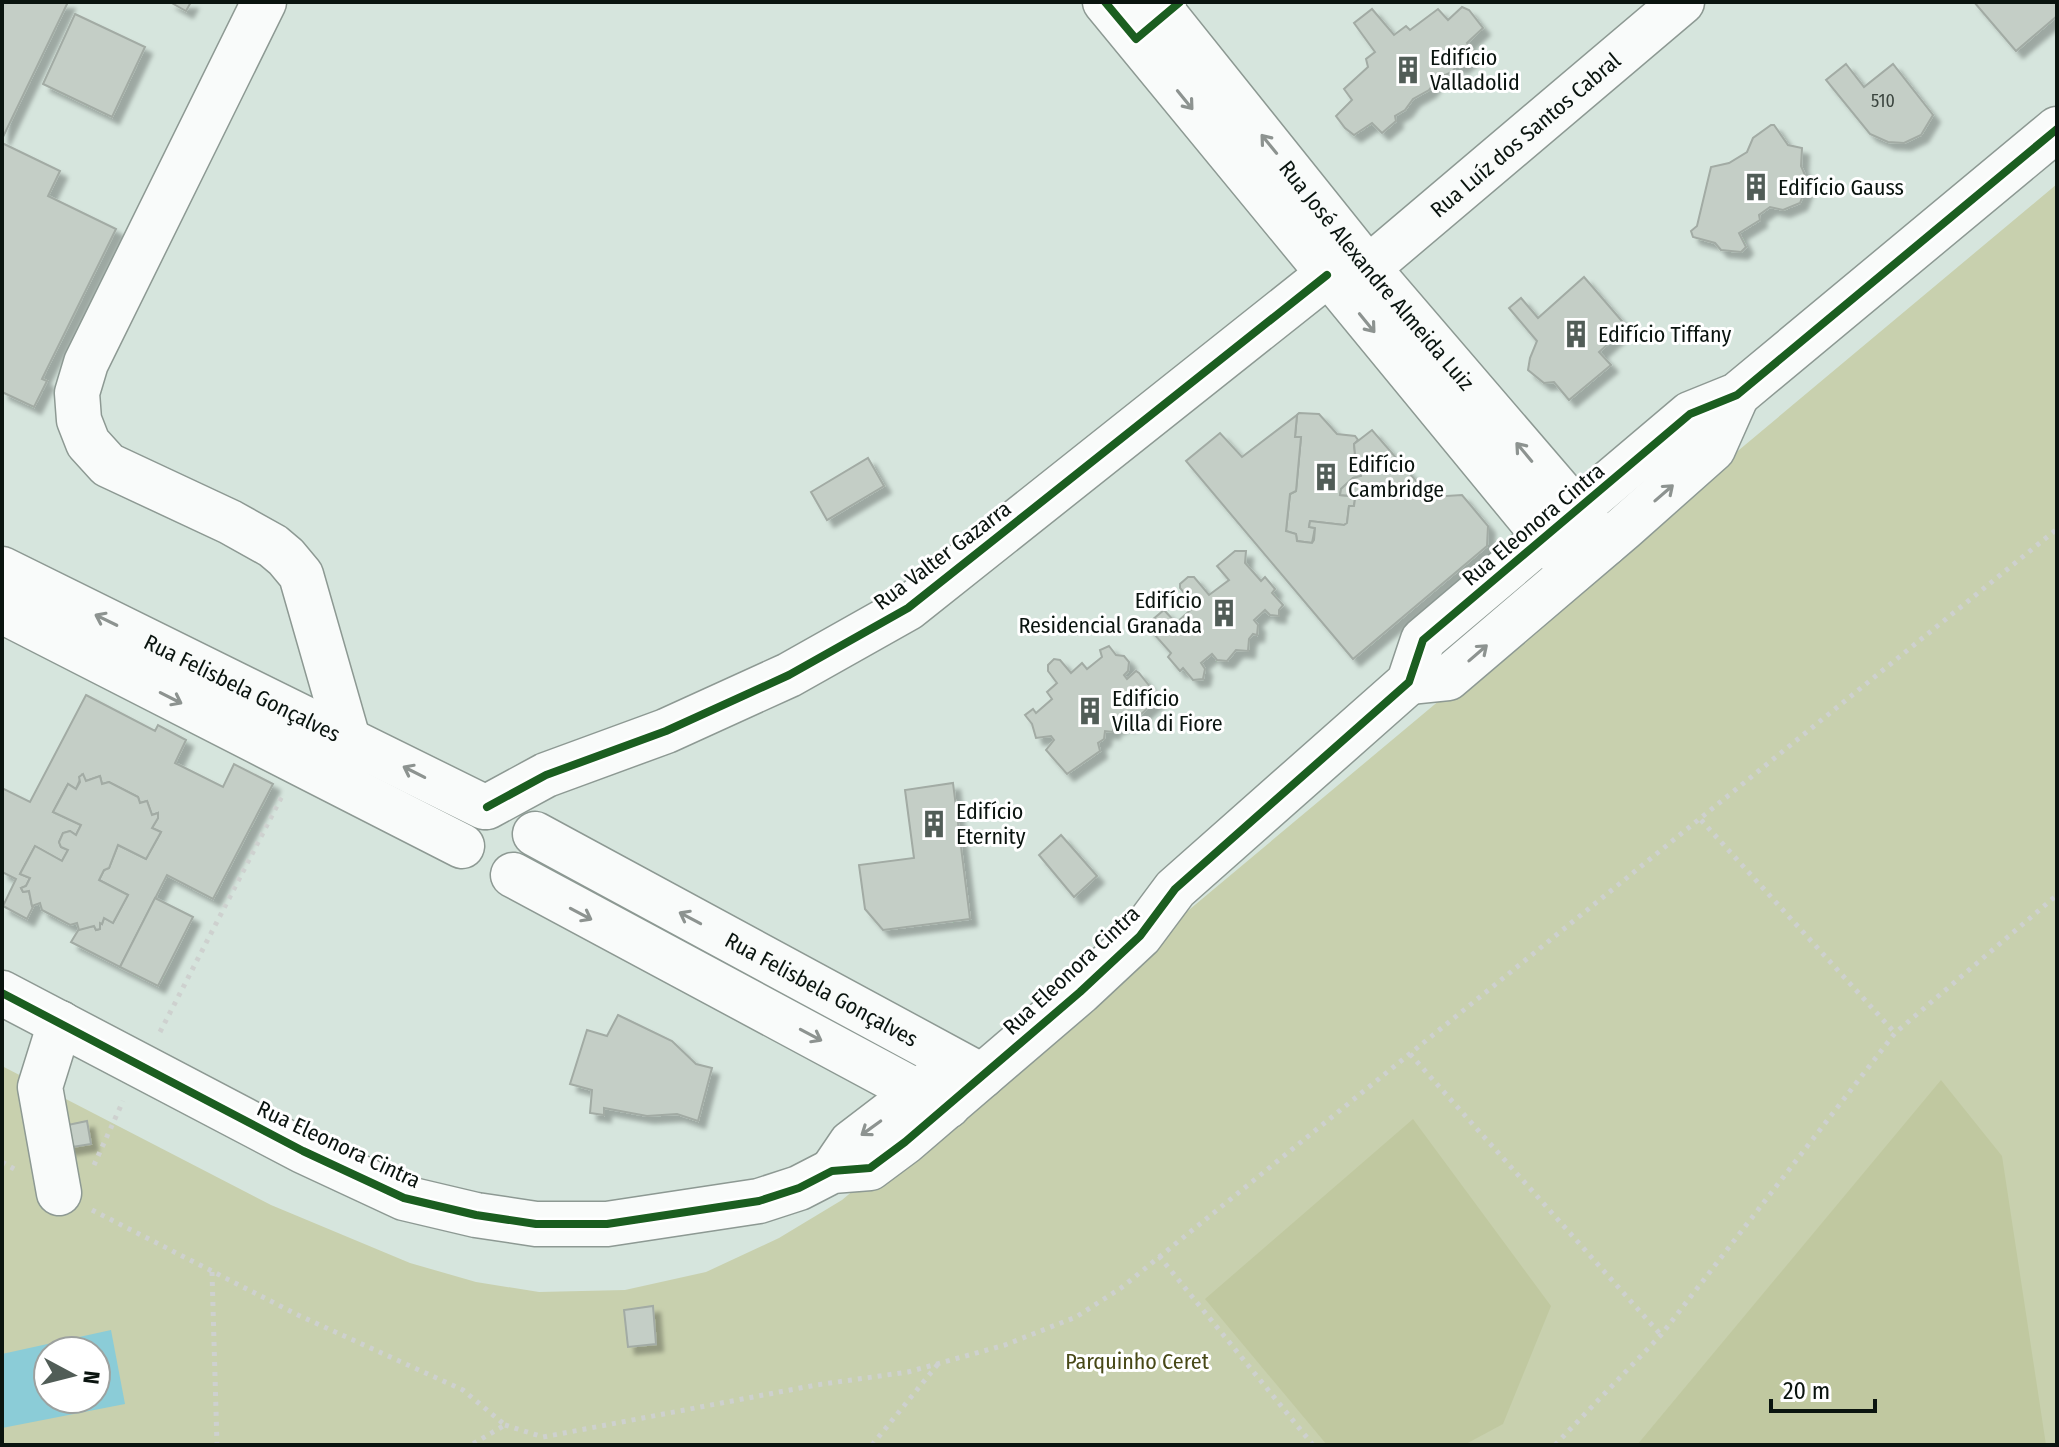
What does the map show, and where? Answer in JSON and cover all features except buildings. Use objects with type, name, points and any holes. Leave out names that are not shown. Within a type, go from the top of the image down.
[{"type":"street","points":[[264,2],[86,363],[77,393],[79,420],[88,443],[108,465],[230,522],[273,546],[286,557],[301,575],[348,739]]},
{"type":"street","name":"Rua José Alexandre Almeida Luiz","points":[[1105,2],[1348,271],[1589,558]]},
{"type":"street","name":"Rua Luíz dos Santos Cabral","points":[[1348,271],[1682,2]]},
{"type":"street","name":"Rua José Alexandre Almeida Luiz","points":[[1166,6],[1348,271]]},
{"type":"street","name":"Rua Eleonora Cintra","points":[[2,993],[303,1151],[404,1198],[476,1215],[536,1224],[607,1224],[759,1201],[799,1188],[832,1171],[851,1143],[934,1100],[969,1069],[1080,992],[1140,936],[1175,889],[1409,682],[1423,640],[1690,414],[1737,395],[2057,129]]},
{"type":"street","name":"Rua Valter Gazarra","points":[[486,807],[546,775],[666,731],[789,675],[908,608],[1348,271]]},
{"type":"street","name":"Rua Eleonora Cintra","points":[[1409,682],[1448,678],[1589,558],[1713,449],[1737,395]]},
{"type":"street","name":"Rua Felisbela Gonçalves","points":[[2,569],[486,807]]},
{"type":"street","name":"Rua Felisbela Gonçalves","points":[[2,611],[462,846]]},
{"type":"street","points":[[532,829],[524,815],[505,805],[486,807],[471,817],[463,831],[462,846],[471,867],[491,878],[513,875],[527,865],[534,850],[532,829],[546,775]]},
{"type":"street","name":"Rua Felisbela Gonçalves","points":[[532,829],[969,1069]]},
{"type":"street","name":"Rua Felisbela Gonçalves","points":[[513,875],[934,1100]]},
{"type":"street","points":[[60,1023],[40,1087],[68,1198]]},
{"type":"path","points":[[2,1162],[298,1315],[463,1390],[505,1425],[543,1437],[816,1385],[908,1372],[1005,1345],[1076,1317],[1121,1288],[2057,529]]},
{"type":"path","points":[[68,1198],[115,1117],[299,763]]},
{"type":"path","points":[[1701,820],[1895,1033]]},
{"type":"path","points":[[1555,1445],[1661,1335],[1895,1033],[2057,895]]},
{"type":"path","points":[[1410,1054],[1661,1335]]},
{"type":"path","points":[[1159,1256],[1313,1445]]},
{"type":"path","points":[[212,1271],[217,1445]]},
{"type":"path","points":[[872,1445],[939,1363]]},
{"type":"path","points":[[471,1445],[505,1425]]},
{"type":"green space","name":"Parquinho Ceret","points":[[2057,184],[2057,1445],[2,1445],[2,1066],[271,1205],[410,1263],[476,1282],[539,1292],[625,1290],[706,1272],[779,1238],[842,1200]]},
{"type":"green space","points":[[1941,1080],[2002,1156],[2046,1445],[1637,1445]]},
{"type":"green space","points":[[1413,1119],[1551,1306],[1503,1424],[1464,1445],[1327,1445],[1205,1299]]},
{"type":"water","points":[[111,1330],[112,1335],[88,1335]]},
{"type":"water","points":[[112,1335],[125,1404],[112,1407]]},
{"type":"water","points":[[32,1347],[32,1415],[69,1415],[2,1428],[2,1354]]},
{"type":"cycle path","points":[[1105,2],[1136,39],[1180,2]]},
{"type":"cycle path","points":[[2,993],[303,1151],[404,1198],[476,1215],[536,1224],[607,1224],[759,1201],[799,1188],[832,1171],[870,1168],[905,1142],[1080,992],[1140,936],[1175,889],[1409,682],[1423,640],[1690,414],[1737,395],[2057,129]]},
{"type":"cycle path","points":[[487,807],[546,775],[666,731],[789,675],[908,608],[1327,275]]},
{"type":"place","name":"Edifício Valladolid","points":[[1408,70]]},
{"type":"place","name":"Edifício Gauss","points":[[1756,187]]},
{"type":"place","name":"Edifício Tiffany","points":[[1576,334]]},
{"type":"place","name":"Edifício Cambridge","points":[[1326,477]]},
{"type":"place","name":"Edifício Residencial Granada","points":[[1224,613]]},
{"type":"place","name":"Edifício Villa di Fiore","points":[[1090,711]]},
{"type":"place","name":"Edifício Eternity","points":[[934,824]]}]
